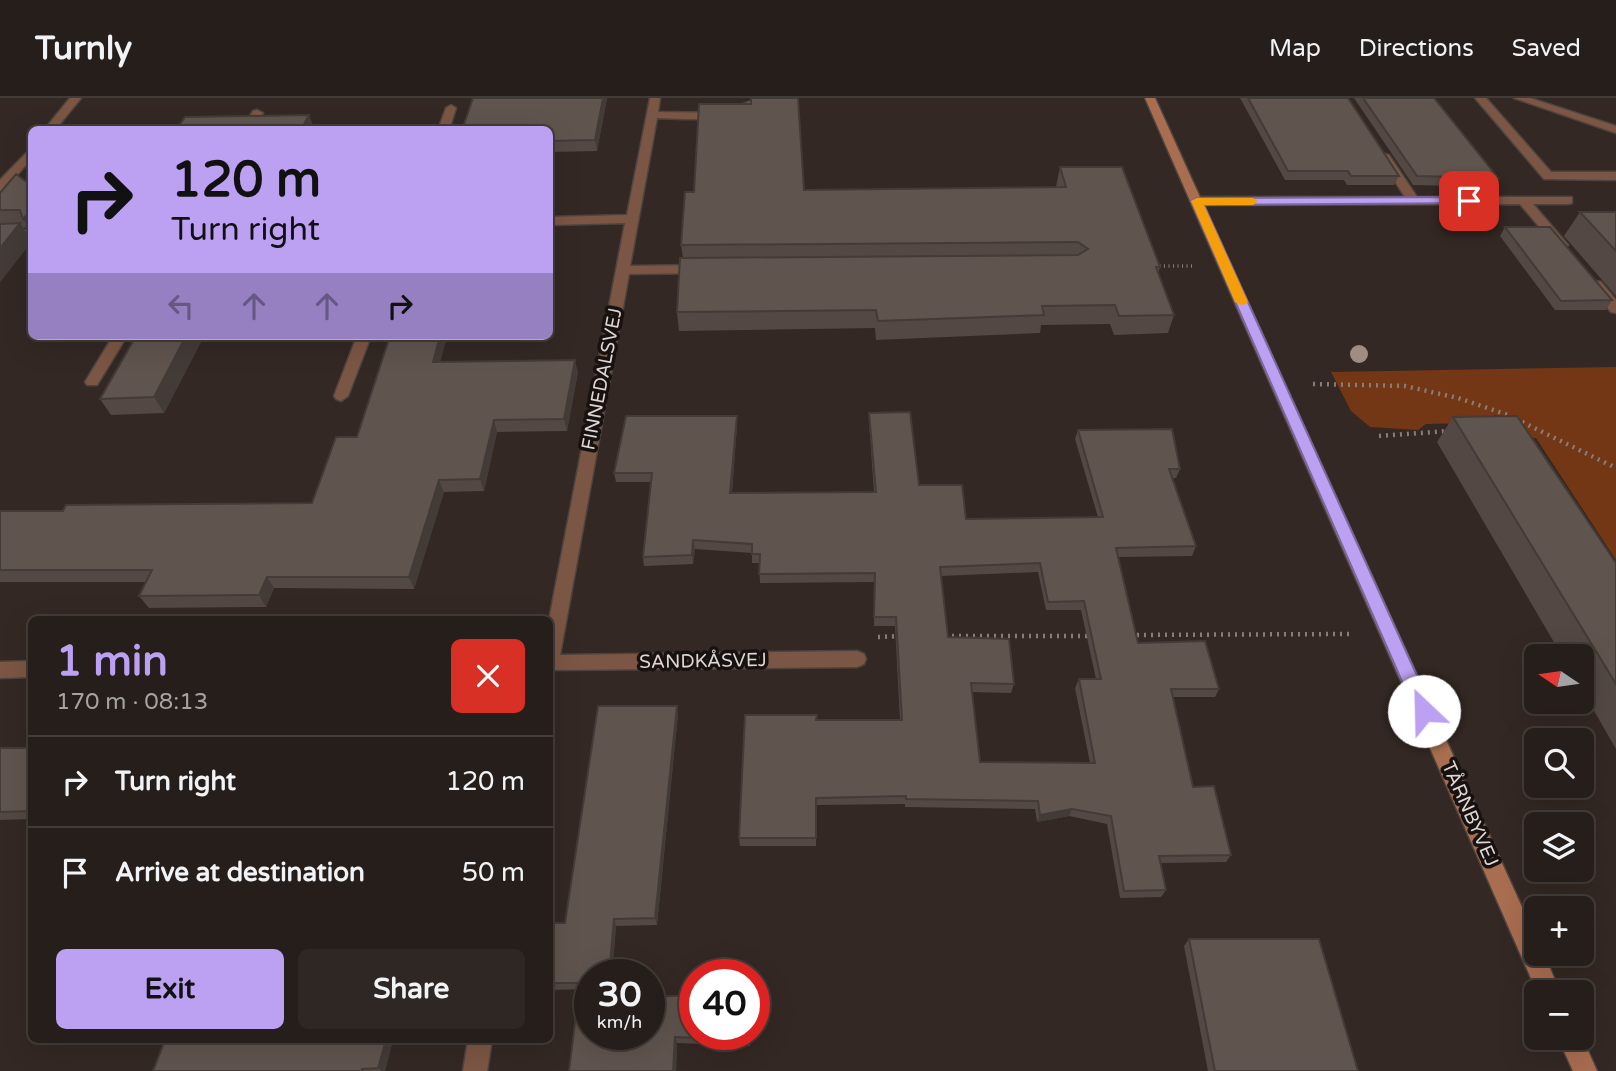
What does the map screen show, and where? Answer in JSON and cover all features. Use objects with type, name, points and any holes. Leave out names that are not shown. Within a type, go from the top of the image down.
[{"type":"street","points":[[52,126],[76,98]]},
{"type":"street","name":"FINNEDALSVEJ","points":[[553,646],[655,98]]},
{"type":"street","points":[[653,115],[730,115],[747,109],[762,98]]},
{"type":"street","name":"TÅRNBYVEJ","points":[[1150,98],[1544,980]]},
{"type":"street","points":[[1480,98],[1548,176],[1616,176]]},
{"type":"street","points":[[1519,98],[1616,130]]},
{"type":"street","points":[[444,126],[451,108]]},
{"type":"street","points":[[249,126],[257,113]]},
{"type":"street","points":[[1377,144],[1414,201]]},
{"type":"street","points":[[0,187],[28,155]]},
{"type":"street","points":[[1197,201],[1568,200]]},
{"type":"street","points":[[1523,201],[1573,257]]},
{"type":"street","points":[[553,221],[632,219]]},
{"type":"street","points":[[0,235],[28,234]]},
{"type":"street","points":[[623,270],[718,269]]},
{"type":"street","points":[[1590,278],[1616,309]]},
{"type":"street","points":[[92,382],[118,340]]},
{"type":"street","points":[[341,396],[362,340]]},
{"type":"street","name":"SANDKÅSVEJ","points":[[553,662],[857,659]]},
{"type":"street","points":[[0,670],[28,669]]},
{"type":"street","points":[[475,1071],[480,1043]]},
{"type":"street","points":[[1575,1050],[1585,1071]]},
{"type":"path","points":[[1142,267],[1225,266]]},
{"type":"path","points":[[1278,383],[1405,386],[1458,398],[1511,416],[1616,467]]},
{"type":"path","points":[[1501,421],[1511,416]]},
{"type":"path","points":[[1379,436],[1454,430]]},
{"type":"path","points":[[1125,635],[1390,634]]},
{"type":"path","points":[[857,659],[874,637],[902,636]]},
{"type":"path","points":[[943,636],[1097,636]]},
{"type":"shaded area","points":[[1616,367],[1616,560],[1536,438],[1482,438],[1512,421],[1495,415],[1476,423],[1426,424],[1418,430],[1370,427],[1351,411],[1331,372]]},
{"type":"building","points":[[473,98],[603,98],[595,140],[553,141],[553,126],[463,126]]},
{"type":"building","points":[[751,98],[798,98],[804,190],[1066,187],[1060,167],[1122,167],[1160,267],[1156,267],[1174,315],[1119,316],[1115,305],[1042,306],[1044,315],[878,321],[876,310],[677,312],[680,258],[1078,255],[1088,249],[1078,242],[681,245],[685,192],[694,192],[699,104],[751,104]]},
{"type":"building","points":[[1248,98],[1348,98],[1399,176],[1351,176],[1348,171],[1288,171]]},
{"type":"building","points":[[1363,98],[1434,98],[1498,178],[1417,176]]},
{"type":"building","points":[[309,115],[303,126],[179,126],[185,117]]},
{"type":"building","points":[[16,174],[28,183],[28,213],[23,219],[20,210],[0,210],[0,193]]},
{"type":"building","points":[[1580,212],[1616,212],[1616,251]]},
{"type":"building","points":[[20,223],[0,248],[0,224]]},
{"type":"building","points":[[1505,227],[1550,227],[1612,300],[1561,301]]},
{"type":"building","points":[[134,340],[184,340],[154,397],[100,399]]},
{"type":"building","points":[[389,340],[439,340],[433,362],[575,360],[564,419],[494,420],[480,479],[439,480],[409,577],[267,577],[259,595],[139,596],[152,570],[0,570],[0,511],[63,511],[66,505],[312,503],[336,437],[357,437]]},
{"type":"building","points":[[910,412],[919,485],[962,485],[966,519],[1103,517],[1078,430],[1172,429],[1180,469],[1169,469],[1196,546],[1116,548],[1138,643],[1205,641],[1219,689],[1171,689],[1193,787],[1214,786],[1231,855],[1159,856],[1166,890],[1124,891],[1111,816],[1072,809],[1040,815],[1038,801],[906,799],[906,796],[816,798],[816,838],[739,838],[745,715],[817,715],[816,720],[902,720],[896,617],[874,617],[875,573],[759,574],[760,554],[752,554],[752,544],[693,540],[692,555],[643,557],[652,473],[614,473],[626,416],[737,416],[730,493],[876,492],[869,413]],"holes":[[[1040,563],[1048,602],[1084,601],[1101,679],[1079,679],[1095,763],[980,762],[971,683],[1014,684],[1009,639],[948,637],[940,567]]]},
{"type":"building","points":[[1517,416],[1616,563],[1616,684],[1594,644],[1453,417]]},
{"type":"building","points":[[598,706],[677,706],[655,918],[614,919],[610,959],[574,959],[574,983],[553,983],[553,923],[565,923]]},
{"type":"building","points":[[0,748],[28,748],[28,811],[0,812]]},
{"type":"building","points":[[1189,939],[1319,939],[1358,1071],[1215,1071]]},
{"type":"building","points":[[665,996],[679,996],[679,1037],[675,1037],[673,1071],[569,1071],[574,1030],[574,1050],[665,1050]]},
{"type":"building","points":[[164,1043],[385,1043],[378,1068],[362,1071],[153,1071]]},
{"type":"slow traffic","points":[[1241,302],[1197,201],[1253,201]]},
{"type":"route","points":[[1424,711],[1197,201],[1469,201]]}]
